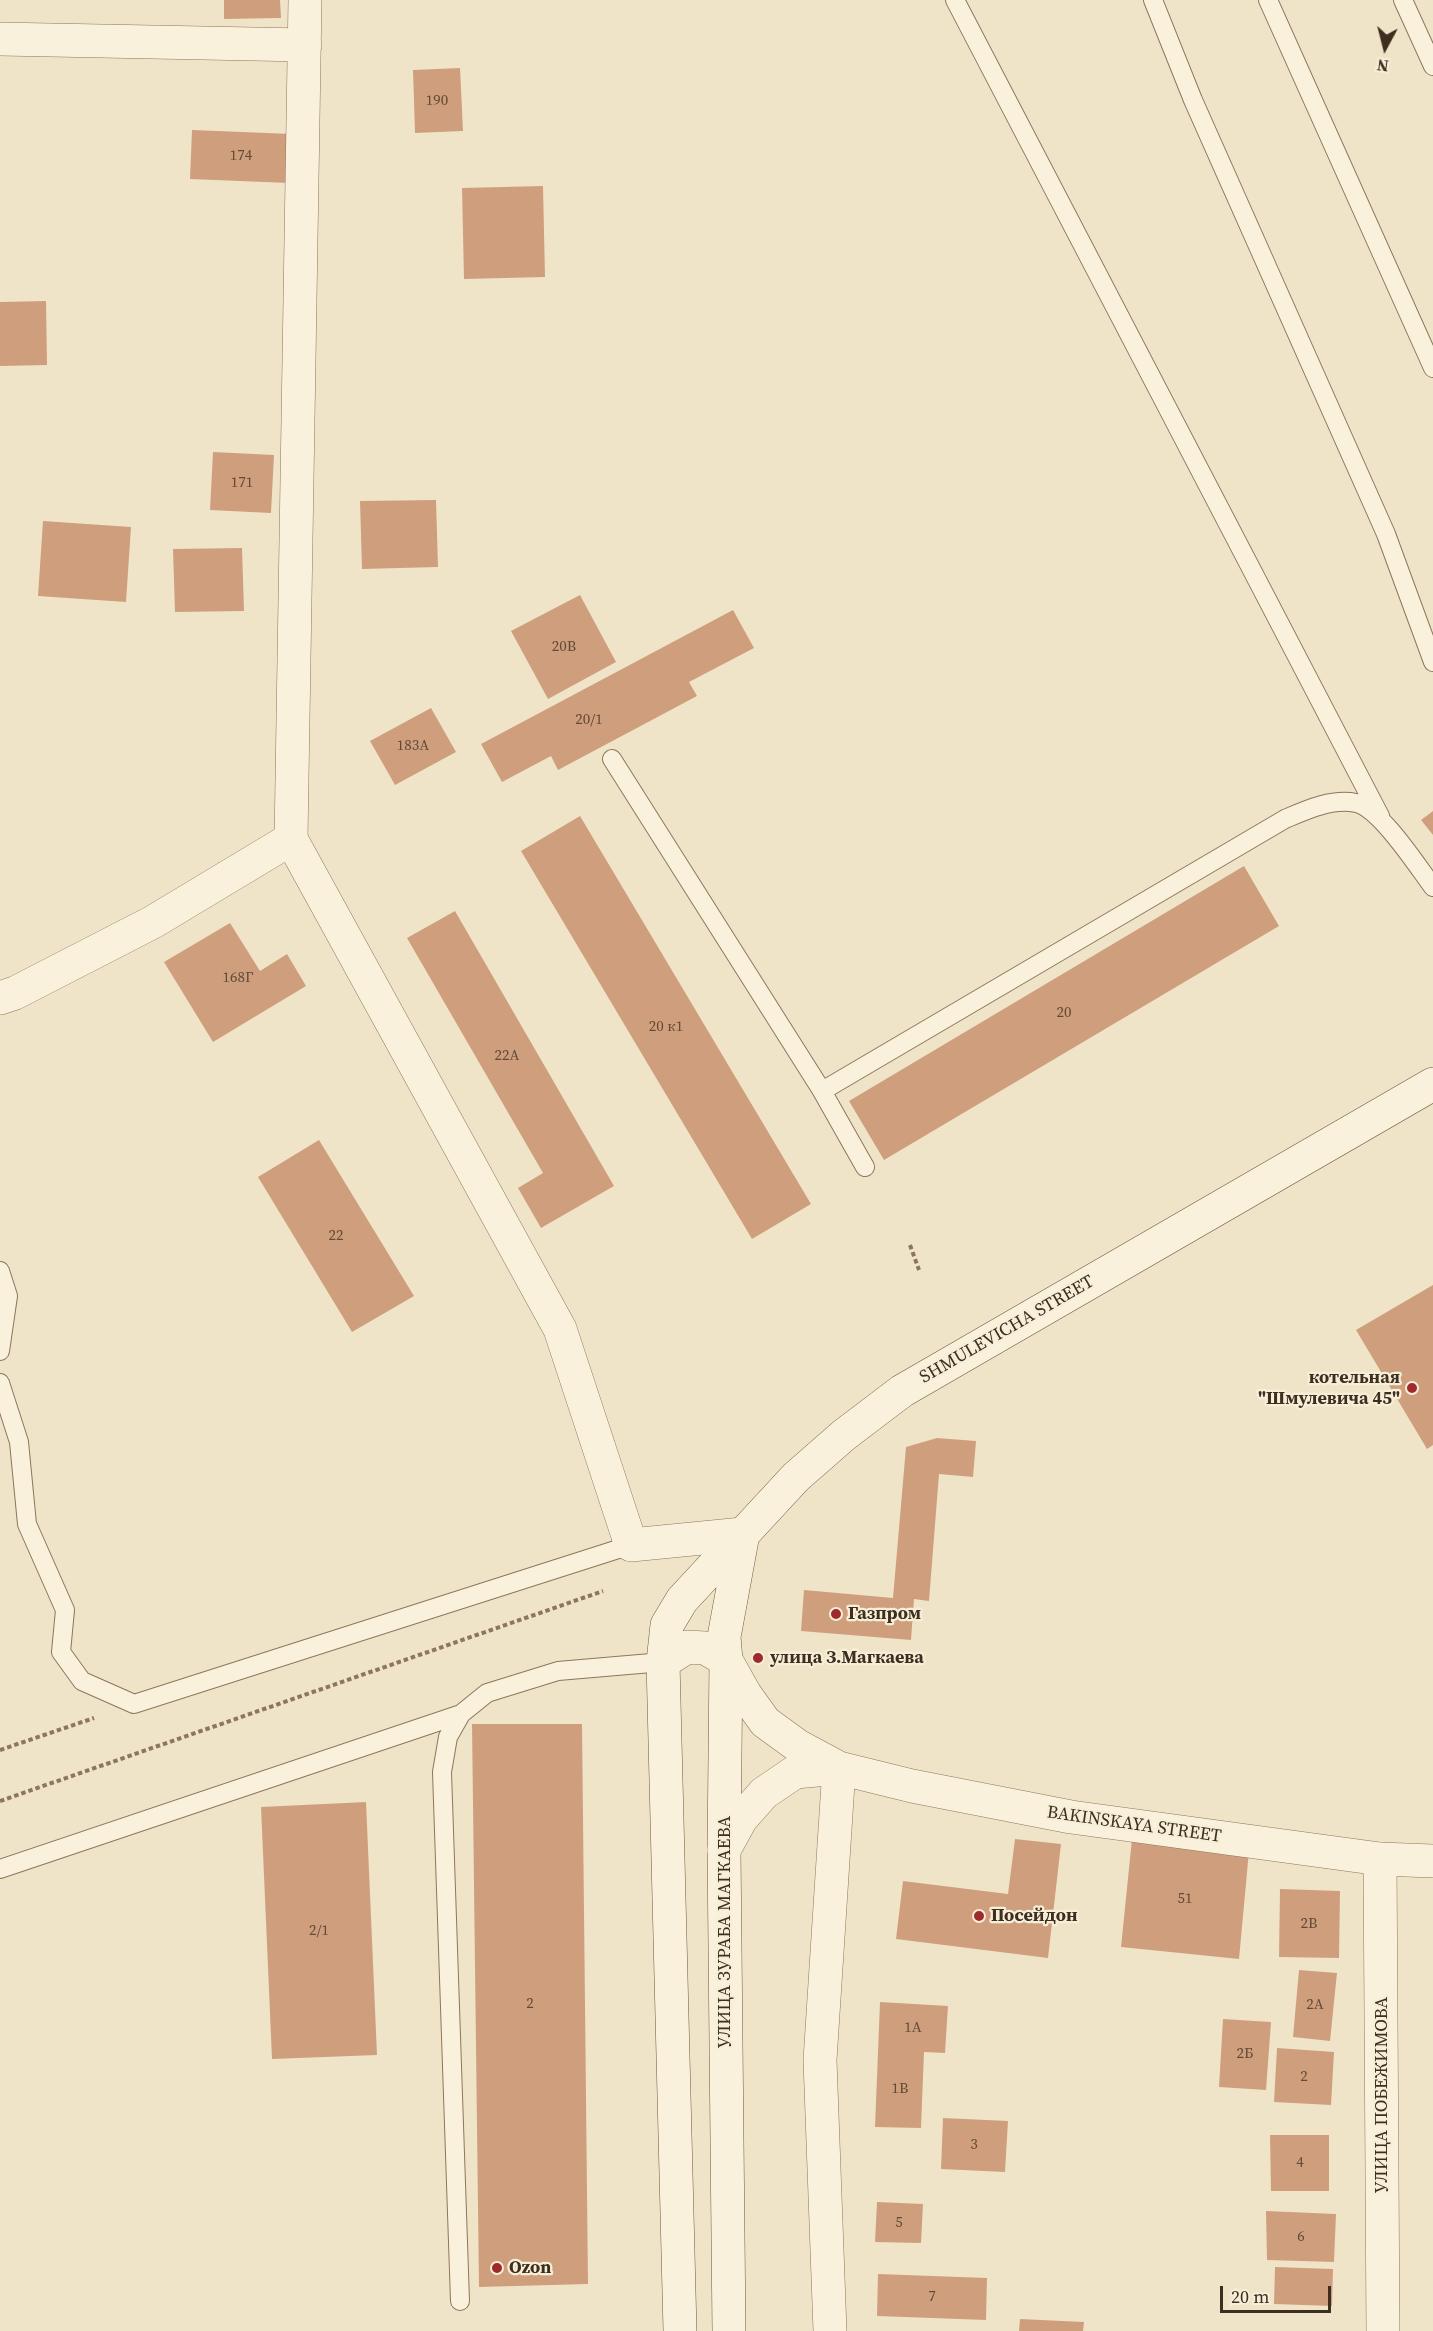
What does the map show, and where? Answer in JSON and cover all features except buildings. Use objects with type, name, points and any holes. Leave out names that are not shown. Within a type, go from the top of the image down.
[{"type":"street","points":[[305,0],[291,839],[560,1329],[631,1545],[743,1534]]},
{"type":"street","points":[[0,39],[305,45]]},
{"type":"street","points":[[0,998],[15,993],[153,922],[291,839]]},
{"type":"street","name":"SHMULEVICHA STREET","points":[[663,1662],[667,1625],[682,1600],[796,1478],[844,1435],[902,1391],[1433,1084]]},
{"type":"street","name":"УЛИЦА ЗУРАБА МАГКАЕВА","points":[[729,2331],[724,1850],[726,1660],[724,1637],[743,1534]]},
{"type":"street","points":[[680,2331],[663,1662],[687,1647],[705,1648],[726,1660]]},
{"type":"street","name":"BAKINSKAYA STREET","points":[[726,1660],[745,1694],[765,1722],[798,1746],[839,1768],[912,1786],[1071,1817],[1380,1859],[1433,1861]]},
{"type":"street","points":[[830,2331],[820,2060],[839,1768]]},
{"type":"street","name":"BAKINSKAYA STREET","points":[[724,1850],[741,1819],[765,1793],[795,1772],[839,1768]]},
{"type":"street","name":"УЛИЦА ПОБЕЖИМОВА","points":[[1380,1859],[1383,2331]]},
{"type":"lane","points":[[956,0],[1380,818],[1433,887]]},
{"type":"lane","points":[[1153,0],[1193,100],[1386,534],[1433,662]]},
{"type":"lane","points":[[1268,0],[1433,368]]},
{"type":"lane","points":[[1403,0],[1433,66]]},
{"type":"lane","points":[[612,759],[822,1091],[865,1167]]},
{"type":"lane","points":[[822,1091],[1285,819],[1310,808],[1335,802],[1358,803],[1380,818]]},
{"type":"lane","points":[[0,1271],[8,1296],[0,1351]]},
{"type":"lane","points":[[0,1383],[19,1442],[27,1524],[65,1610],[61,1652],[82,1681],[134,1704],[631,1545]]},
{"type":"lane","points":[[0,1869],[461,1714],[488,1693],[558,1671],[663,1662]]},
{"type":"lane","points":[[460,2301],[442,1772],[448,1737],[461,1714]]},
{"type":"path","points":[[910,1245],[919,1270]]},
{"type":"path","points":[[0,1801],[603,1591]]},
{"type":"path","points":[[0,1750],[134,1704]]},
{"type":"place","name":"котельная \"Шмулевича 45\"","points":[[1412,1388]]},
{"type":"place","name":"Газпром","points":[[836,1614]]},
{"type":"place","name":"улица З.Магкаева","points":[[758,1658]]},
{"type":"place","name":"Посейдон","points":[[979,1916]]},
{"type":"place","name":"Ozon","points":[[497,2268]]}]
